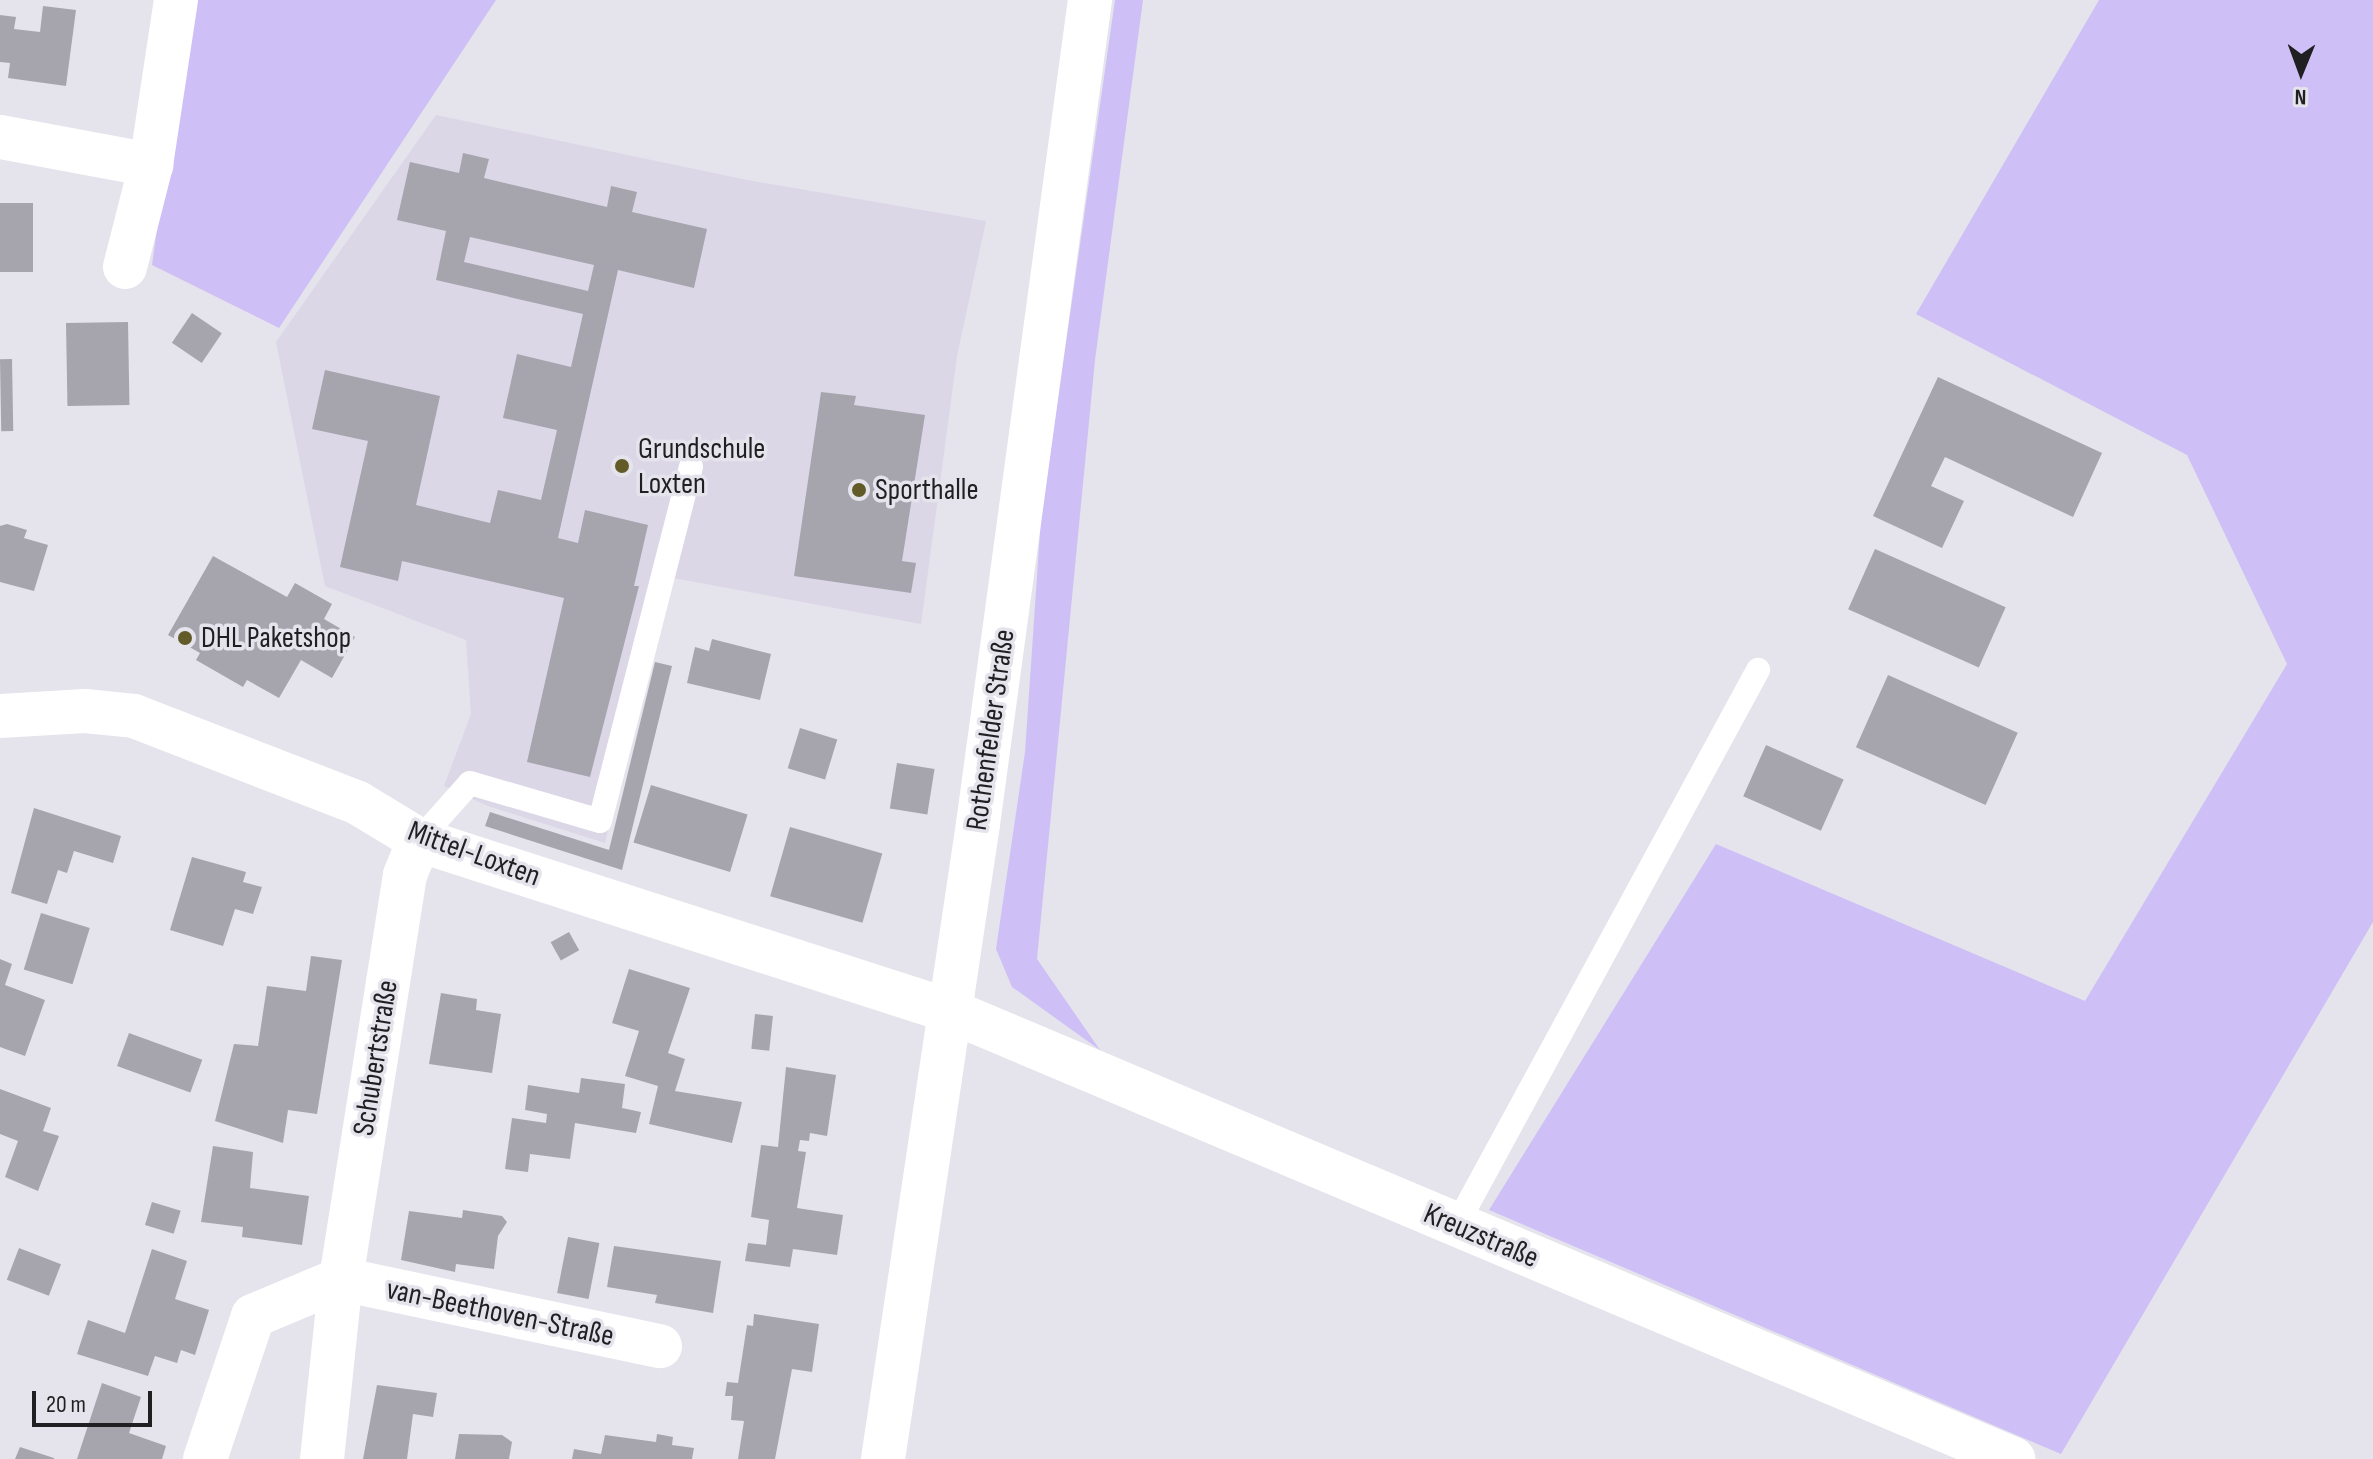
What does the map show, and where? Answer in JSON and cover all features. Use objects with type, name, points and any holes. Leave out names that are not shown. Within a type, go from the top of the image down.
[{"type":"street","points":[[125,267],[151,165],[176,0]]},
{"type":"street","name":"Rothenfelder Straße","points":[[883,1459],[950,1011],[1090,0]]},
{"type":"street","points":[[0,137],[151,165]]},
{"type":"street","name":"Mittel-Loxten","points":[[2,722],[85,711],[134,716],[358,803],[419,840],[950,1011]]},
{"type":"street","name":"Schubertstraße","points":[[322,1459],[341,1279],[405,875],[419,840]]},
{"type":"street","name":"Kreuzstraße","points":[[950,1011],[2013,1459]]},
{"type":"street","points":[[205,1459],[253,1316],[341,1279]]},
{"type":"street","name":"van-Beethoven-Straße","points":[[341,1279],[660,1346]]},
{"type":"lane","points":[[419,840],[470,783],[600,821],[691,466]]},
{"type":"lane","points":[[1456,1226],[1758,670]]},
{"type":"shaded area","points":[[189,0],[496,0],[279,328],[152,265]]},
{"type":"shaded area","points":[[1115,0],[1143,0],[1095,360],[1037,959],[1100,1050],[1012,987],[996,949],[1025,752],[1041,518]]},
{"type":"shaded area","points":[[2099,0],[2373,0],[2373,922],[2061,1454],[1489,1210],[1716,844],[2085,1001],[2287,664],[2187,455],[1916,314]]},
{"type":"shaded area","name":"Grundschule Loxten","points":[[436,115],[747,180],[986,221],[957,356],[921,624],[668,577],[605,843],[488,806],[444,786],[471,714],[466,640],[325,586],[276,342]]},
{"type":"building","points":[[43,6],[76,10],[66,86],[8,78],[10,63],[0,62],[0,15],[16,17],[14,29],[40,32]]},
{"type":"building","points":[[463,153],[489,159],[484,178],[607,207],[611,186],[637,192],[632,212],[707,229],[694,288],[618,270],[558,538],[578,543],[585,510],[648,525],[634,586],[639,586],[590,777],[527,762],[564,598],[402,561],[398,581],[340,567],[368,441],[312,429],[325,370],[440,396],[416,505],[490,523],[498,490],[541,500],[557,430],[503,418],[517,354],[571,367],[583,314],[436,280],[446,231],[397,220],[410,162],[459,173]],"holes":[[[470,237],[594,265],[588,291],[464,262]]]},
{"type":"building","points":[[0,203],[33,203],[33,272],[0,272]]},
{"type":"building","points":[[192,313],[222,333],[202,363],[172,343]]},
{"type":"building","points":[[128,322],[129,405],[67,406],[66,323]]},
{"type":"building","points":[[0,359],[12,359],[13,431],[1,431]]},
{"type":"building","points":[[1938,377],[2102,453],[2073,517],[1945,457],[1931,486],[1964,501],[1942,548],[1873,516]]},
{"type":"building","name":"Sporthalle","points":[[821,392],[856,396],[854,405],[925,415],[902,561],[916,563],[911,593],[794,576]]},
{"type":"building","points":[[7,524],[27,530],[24,538],[48,545],[34,591],[0,582],[0,526]]},
{"type":"building","points":[[1875,549],[2006,607],[1979,667],[1848,609]]},
{"type":"building","points":[[213,556],[287,597],[295,583],[332,604],[324,619],[355,637],[332,678],[301,660],[279,698],[247,680],[243,687],[196,660],[200,653],[168,635]]},
{"type":"building","points":[[712,639],[771,654],[760,700],[687,683],[695,647],[709,651]]},
{"type":"building","points":[[655,662],[672,666],[622,870],[485,826],[490,812],[609,850]]},
{"type":"building","points":[[1888,675],[2018,733],[1986,805],[1856,747]]},
{"type":"building","points":[[800,728],[837,739],[825,780],[788,768]]},
{"type":"building","points":[[1766,745],[1844,780],[1821,831],[1743,796]]},
{"type":"building","points":[[897,763],[935,769],[927,814],[890,808]]},
{"type":"building","points":[[651,785],[748,815],[730,872],[633,842]]},
{"type":"building","points":[[34,808],[121,836],[113,863],[74,851],[67,873],[58,870],[47,904],[11,893]]},
{"type":"building","points":[[790,827],[882,853],[862,923],[770,896]]},
{"type":"building","points":[[192,857],[246,872],[243,882],[262,887],[253,914],[235,909],[223,946],[170,930]]},
{"type":"building","points":[[41,913],[90,928],[73,984],[24,969]]},
{"type":"building","points":[[569,932],[579,950],[561,961],[551,942]]},
{"type":"building","points":[[311,956],[342,960],[317,1114],[288,1110],[283,1143],[215,1121],[234,1044],[258,1046],[267,986],[306,991]]},
{"type":"building","points":[[0,959],[12,964],[5,985],[45,1000],[25,1056],[0,1047]]},
{"type":"building","points":[[629,969],[690,988],[668,1053],[685,1059],[675,1091],[742,1102],[732,1143],[649,1124],[658,1086],[625,1076],[639,1031],[612,1023]]},
{"type":"building","points":[[441,993],[477,999],[476,1010],[501,1014],[492,1073],[429,1064]]},
{"type":"building","points":[[755,1014],[773,1016],[769,1051],[751,1049]]},
{"type":"building","points":[[129,1033],[202,1060],[190,1093],[117,1066]]},
{"type":"building","points":[[786,1067],[836,1075],[827,1136],[810,1133],[809,1141],[800,1140],[798,1151],[806,1152],[797,1208],[843,1215],[837,1255],[793,1249],[790,1267],[745,1261],[748,1243],[766,1245],[769,1220],[751,1217],[761,1145],[778,1147]]},
{"type":"building","points":[[581,1078],[625,1084],[622,1108],[641,1112],[636,1133],[575,1123],[570,1159],[530,1154],[528,1172],[505,1169],[512,1118],[546,1123],[547,1114],[525,1110],[528,1085],[579,1093]]},
{"type":"building","points":[[0,1089],[51,1108],[43,1131],[59,1136],[38,1191],[5,1177],[18,1141],[0,1134]]},
{"type":"building","points":[[213,1146],[253,1152],[250,1188],[309,1196],[302,1245],[242,1237],[243,1227],[201,1222]]},
{"type":"building","points":[[152,1202],[181,1211],[174,1234],[145,1225]]},
{"type":"building","points":[[463,1210],[502,1216],[507,1222],[498,1236],[494,1269],[456,1264],[455,1272],[401,1260],[409,1211],[462,1218]]},
{"type":"building","points":[[568,1237],[599,1243],[589,1299],[557,1293]]},
{"type":"building","points":[[614,1246],[721,1261],[713,1313],[655,1303],[657,1295],[607,1287]]},
{"type":"building","points":[[19,1248],[61,1264],[49,1296],[7,1280]]},
{"type":"building","points":[[152,1249],[187,1261],[175,1299],[209,1310],[195,1355],[181,1350],[177,1363],[155,1356],[148,1376],[77,1354],[88,1320],[125,1333]]},
{"type":"building","points":[[754,1314],[819,1324],[812,1372],[792,1369],[775,1459],[738,1459],[744,1421],[731,1420],[733,1396],[725,1396],[727,1382],[738,1383],[747,1325],[753,1326]]},
{"type":"building","points":[[102,1383],[141,1397],[129,1433],[166,1446],[162,1459],[77,1459]]},
{"type":"building","points":[[377,1385],[437,1393],[433,1417],[413,1414],[407,1459],[363,1459]]},
{"type":"building","points":[[459,1434],[502,1435],[512,1442],[509,1459],[455,1459]]},
{"type":"building","points":[[657,1434],[673,1437],[672,1445],[694,1448],[692,1459],[572,1459],[574,1449],[601,1454],[605,1435],[656,1442]]},
{"type":"building","points":[[20,1447],[54,1458],[54,1459],[15,1459]]},
{"type":"place","name":"Grundschule Loxten","points":[[622,466]]},
{"type":"place","name":"Sporthalle","points":[[859,490]]},
{"type":"place","name":"DHL Paketshop","points":[[185,638]]}]
